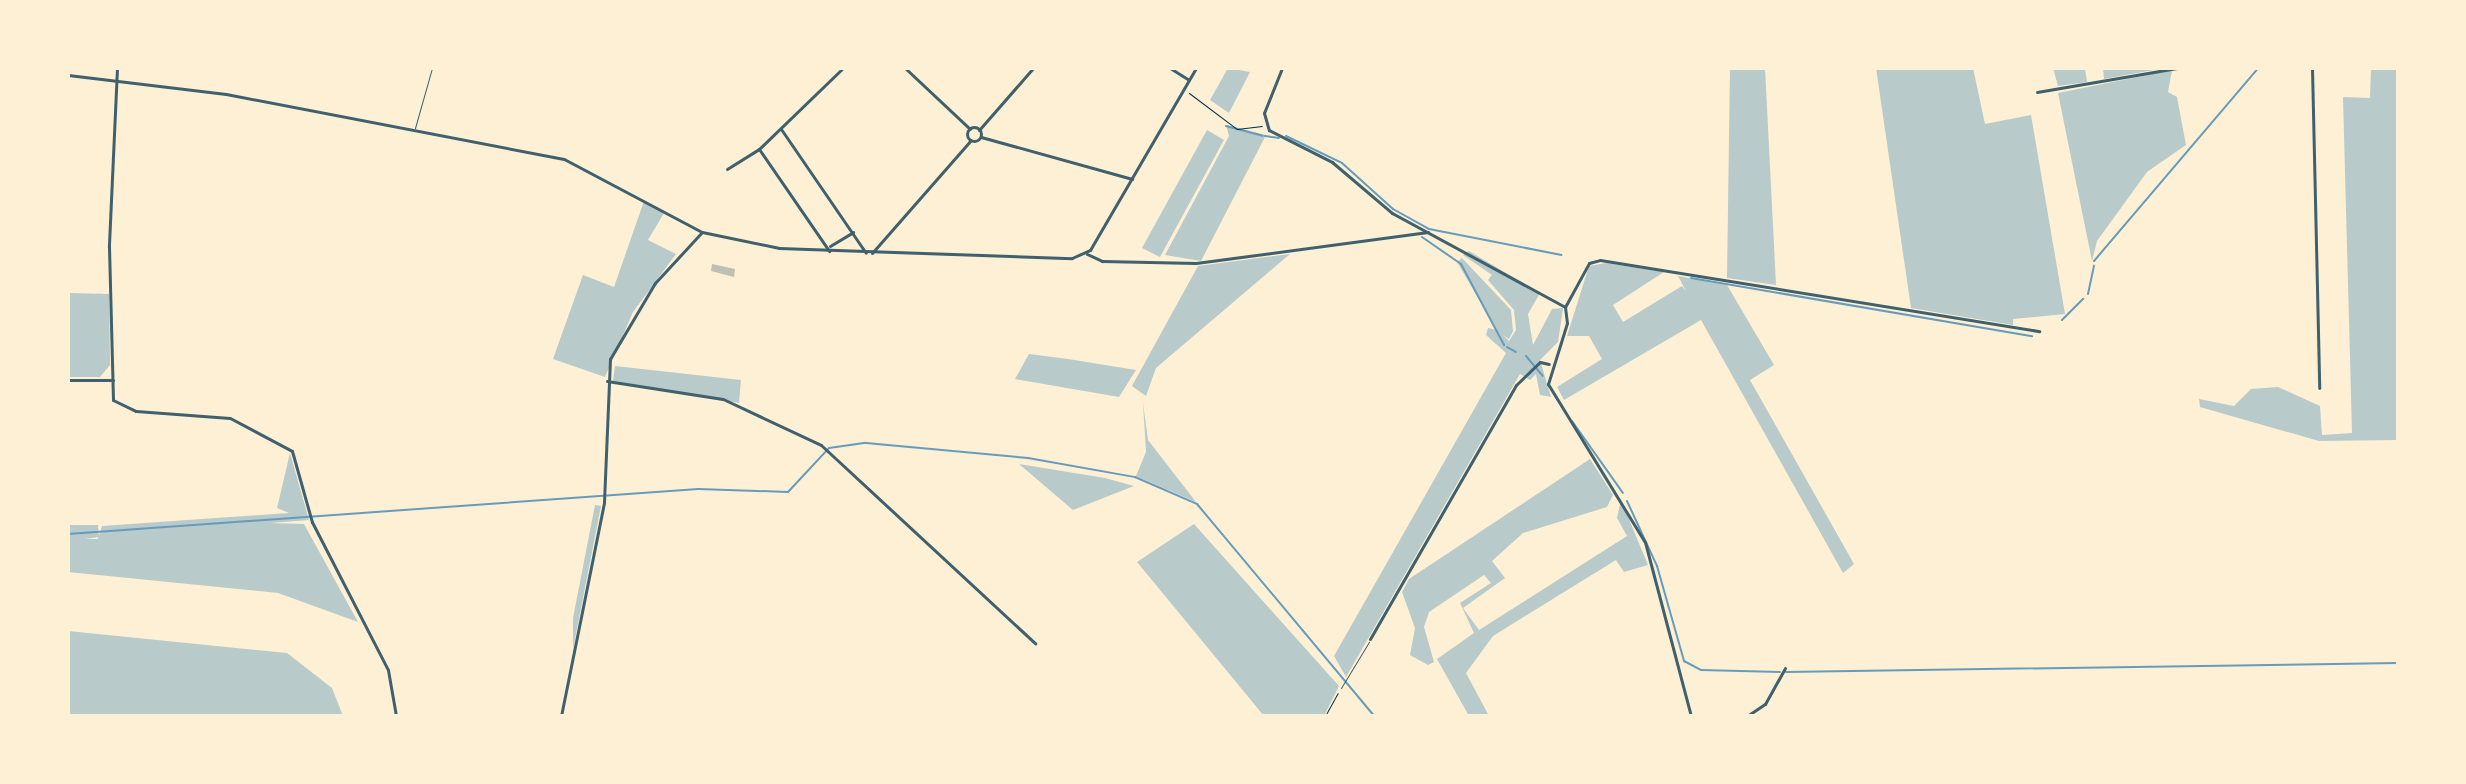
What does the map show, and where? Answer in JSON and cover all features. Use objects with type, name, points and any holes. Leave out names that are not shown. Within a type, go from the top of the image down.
[{"type":"street","points":[[117,68],[113,380],[116,406],[136,411],[230,418],[278,441],[301,465],[312,520],[388,670],[396,716]]},
{"type":"street","points":[[727,169],[759,149],[843,68]]},
{"type":"street","points":[[905,68],[970,129],[979,130]]},
{"type":"street","points":[[979,130],[1033,68]]},
{"type":"street","points":[[1170,68],[1189,80]]},
{"type":"street","points":[[1087,254],[1196,68]]},
{"type":"street","points":[[1282,68],[1264,125],[1332,162],[1392,213],[1565,307]]},
{"type":"street","points":[[2037,92],[2177,68]]},
{"type":"street","points":[[2312,68],[2319,388]]},
{"type":"street","points":[[68,75],[115,77],[414,130],[584,165],[702,232],[829,251],[1087,254],[1102,261],[1196,263],[1428,232]]},
{"type":"street","points":[[781,129],[869,253]]},
{"type":"street","points":[[970,129],[971,140]]},
{"type":"street","points":[[979,130],[981,137]]},
{"type":"street","points":[[869,253],[971,140],[981,137],[1132,179]]},
{"type":"street","points":[[759,149],[830,246]]},
{"type":"street","points":[[561,716],[604,500],[607,381],[635,313],[702,232]]},
{"type":"street","points":[[829,251],[830,246],[853,232]]},
{"type":"street","points":[[1691,716],[1645,542],[1554,401],[1549,364],[1566,327],[1565,307],[1589,263],[1600,260],[2039,331]]},
{"type":"street","points":[[1370,639],[1534,366],[1549,364]]},
{"type":"street","points":[[68,380],[113,380]]},
{"type":"street","points":[[607,381],[723,399],[825,448],[1035,643]]},
{"type":"street","points":[[1747,716],[1765,704],[1785,668]]},
{"type":"lane","points":[[414,130],[432,68]]},
{"type":"lane","points":[[1341,688],[1370,639]]},
{"type":"path","points":[[1184,89],[1237,129],[1264,125]]},
{"type":"path","points":[[1325,716],[1341,688]]},
{"type":"shaded area","points":[[1228,68],[1250,72],[1229,113],[1210,100]]},
{"type":"shaded area","points":[[1730,68],[1765,68],[1776,285],[1727,278]]},
{"type":"shaded area","points":[[1876,68],[1973,68],[1985,124],[2031,115],[2065,314],[2013,319],[2013,325],[1911,308]]},
{"type":"shaded area","points":[[2053,68],[2085,68],[2087,82],[2058,86]]},
{"type":"shaded area","points":[[2103,68],[2165,68],[2104,79]]},
{"type":"shaded area","points":[[2371,68],[2398,68],[2398,440],[2319,441],[2200,407],[2199,399],[2234,406],[2251,389],[2278,387],[2320,406],[2322,435],[2352,433],[2343,97],[2370,98]]},
{"type":"shaded area","points":[[2172,70],[2168,92],[2177,97],[2186,145],[2147,172],[2097,241],[2092,261],[2058,93]]},
{"type":"shaded area","points":[[1226,125],[1266,135],[1201,261],[1165,255],[1229,136]]},
{"type":"shaded area","points":[[1207,130],[1224,140],[1160,257],[1142,248]]},
{"type":"shaded area","points":[[644,201],[664,213],[648,240],[676,254],[633,312],[605,377],[553,359],[583,275],[614,287]]},
{"type":"shaded area","points":[[1469,251],[1540,293],[1528,314],[1533,345],[1552,309],[1563,308],[1558,342],[1540,360],[1551,397],[1540,395],[1536,374],[1530,380],[1520,374],[1346,677],[1334,656],[1506,353],[1486,335],[1488,328],[1497,330],[1457,262],[1462,258],[1511,310],[1513,331],[1509,339],[1503,335],[1509,341],[1516,330],[1514,310],[1488,280],[1492,275],[1463,255]]},
{"type":"shaded area","points":[[1290,254],[1156,368],[1146,396],[1132,386],[1198,266]]},
{"type":"shaded area","points":[[1606,263],[1664,272],[1613,305],[1623,322],[1682,286],[1686,291],[1678,276],[1727,285],[1774,365],[1750,380],[1854,564],[1843,573],[1701,320],[1564,400],[1557,387],[1602,359],[1589,336],[1567,336],[1589,266]]},
{"type":"shaded area","points":[[68,293],[109,294],[110,365],[100,377],[68,377]]},
{"type":"shaded area","points":[[1029,354],[1136,370],[1119,397],[1015,379]]},
{"type":"shaded area","points":[[615,366],[741,380],[739,403],[613,381]]},
{"type":"shaded area","points":[[1143,403],[1148,440],[1196,502],[1136,476],[1146,452]]},
{"type":"shaded area","points":[[290,453],[309,520],[270,523],[304,524],[358,622],[278,593],[68,572],[68,525],[98,525],[99,536],[102,526],[289,513],[277,508]]},
{"type":"shaded area","points":[[1590,459],[1613,495],[1607,507],[1523,533],[1492,561],[1505,578],[1463,608],[1479,630],[1627,536],[1617,518],[1621,500],[1648,565],[1624,572],[1616,560],[1493,636],[1466,673],[1489,716],[1469,716],[1437,659],[1474,633],[1460,603],[1491,583],[1484,575],[1429,612],[1424,627],[1434,662],[1428,665],[1410,655],[1415,628],[1402,592],[1409,579]]},
{"type":"shaded area","points":[[1019,464],[1105,478],[1134,486],[1073,510]]},
{"type":"shaded area","points":[[595,505],[601,506],[573,649],[573,618]]},
{"type":"shaded area","points":[[1194,524],[1339,686],[1324,716],[1264,716],[1137,562]]},
{"type":"shaded area","points":[[68,631],[287,653],[332,688],[343,716],[68,716]]},
{"type":"building","points":[[712,264],[735,269],[734,277],[711,271]]},
{"type":"waterway","points":[[2094,261],[2258,68]]},
{"type":"waterway","points":[[1226,126],[1263,136]]},
{"type":"waterway","points":[[1265,136],[1279,138]]},
{"type":"waterway","points":[[1286,136],[1342,163],[1393,209],[1429,229],[1561,255]]},
{"type":"waterway","points":[[1422,237],[1461,264],[1504,345]]},
{"type":"waterway","points":[[2088,294],[2094,266]]},
{"type":"waterway","points":[[1691,278],[2032,336]]},
{"type":"waterway","points":[[2062,320],[2083,299]]},
{"type":"waterway","points":[[1507,347],[1516,352]]},
{"type":"waterway","points":[[1526,356],[1543,376]]},
{"type":"waterway","points":[[1572,421],[1623,493]]},
{"type":"waterway","points":[[68,534],[698,489],[788,492],[829,448],[866,443],[1028,458],[1135,477],[1197,504],[1374,716]]},
{"type":"waterway","points":[[1627,501],[1657,566],[1684,661],[1701,670],[1780,672]]},
{"type":"waterway","points":[[1786,672],[2398,663]]}]
